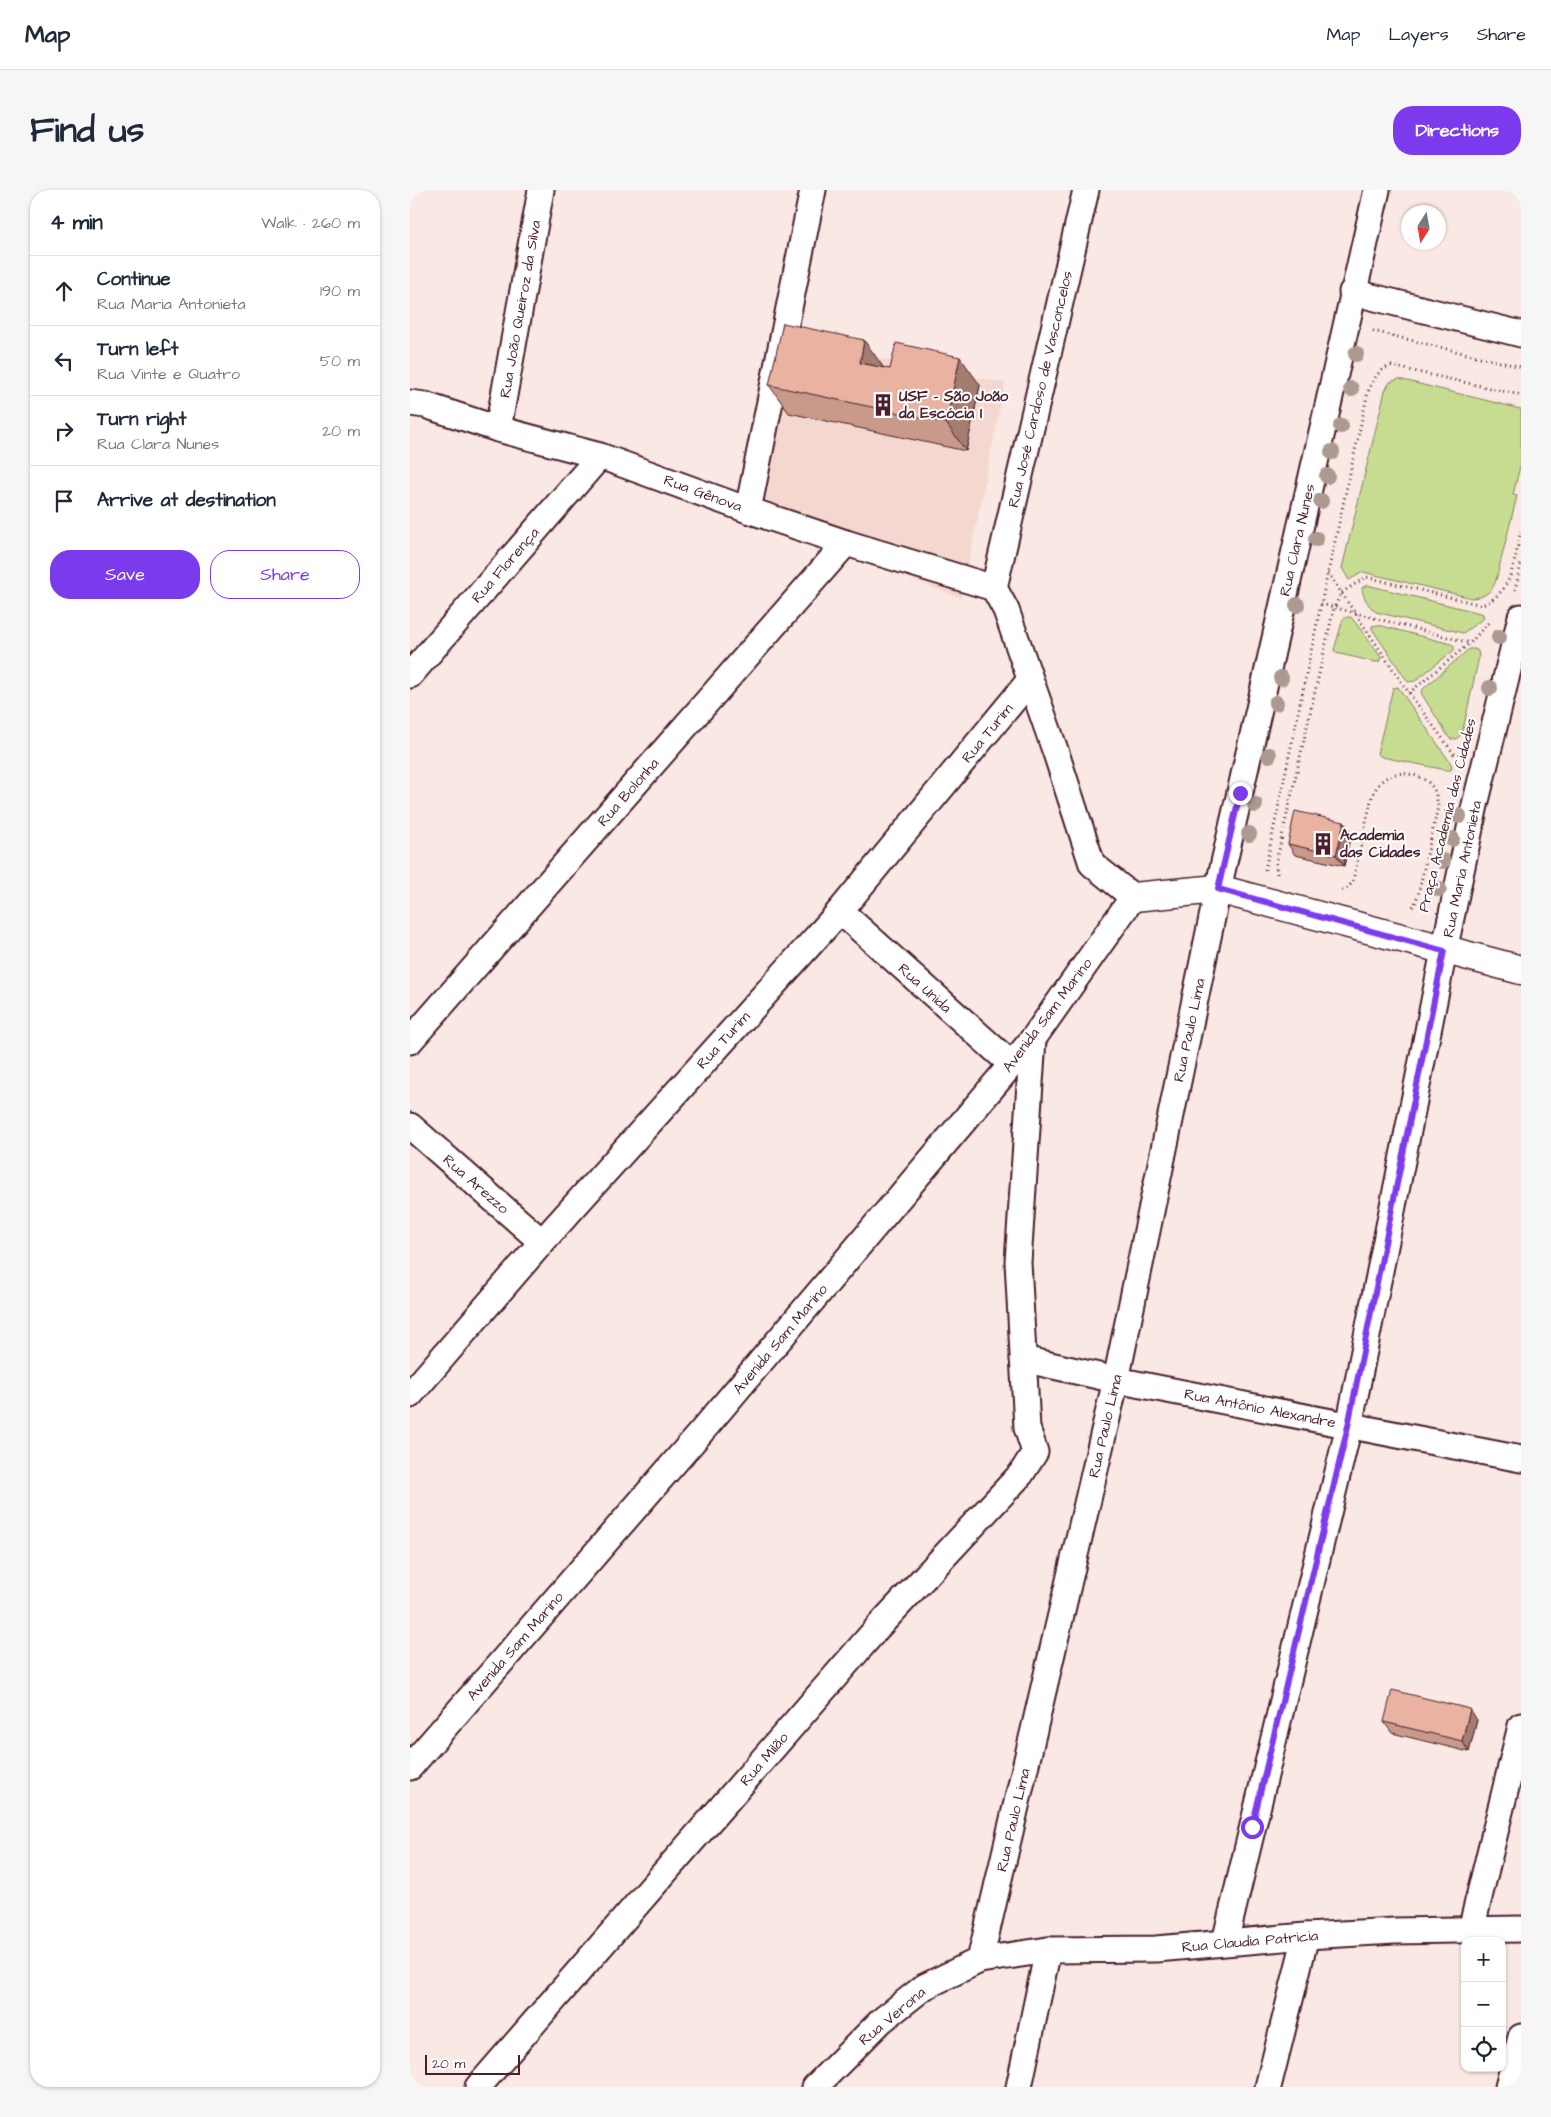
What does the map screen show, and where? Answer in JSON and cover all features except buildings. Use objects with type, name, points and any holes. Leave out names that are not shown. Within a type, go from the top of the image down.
[{"type":"street","name":"Rua João Queiroz da Silva","points":[[498,429],[541,190]]},
{"type":"street","points":[[748,510],[813,190]]},
{"type":"street","name":"Rua José Cardoso de Vasconcelos","points":[[994,588],[1086,190]]},
{"type":"street","name":"Rua Clara Nunes","points":[[1218,889],[1376,190]]},
{"type":"street","points":[[1352,292],[1521,334]]},
{"type":"street","name":"Rua Gênova","points":[[410,403],[425,405],[498,429],[600,456],[748,510],[846,543],[994,588]]},
{"type":"street","name":"Rua Florença","points":[[410,675],[600,456]]},
{"type":"street","name":"Rua Bolonha","points":[[410,1041],[846,543]]},
{"type":"street","points":[[994,588],[1006,610],[1092,864],[1133,897],[1218,889],[1444,951],[1521,970]]},
{"type":"street","name":"Rua Maria Antonieta","points":[[1225,1942],[1348,1426],[1444,951],[1476,805],[1521,617]]},
{"type":"street","name":"Rua Turim","points":[[410,1394],[542,1242],[840,911],[1030,680]]},
{"type":"street","name":"Rua Paulo Lima","points":[[980,1960],[1116,1380],[1218,889]]},
{"type":"street","name":"Avenida Sam Marino","points":[[410,1767],[701,1432],[1033,1039],[1133,897]]},
{"type":"street","name":"Rua Unida","points":[[840,911],[1011,1064]]},
{"type":"street","points":[[1023,1359],[1018,1262],[1033,1039]]},
{"type":"street","name":"Rua Arezzo","points":[[410,1126],[542,1242]]},
{"type":"street","name":"Rua Antônio Alexandre","points":[[1023,1359],[1116,1380],[1521,1459]]},
{"type":"street","name":"Rua Milão","points":[[478,2087],[879,1626],[1021,1474],[1035,1452],[1027,1428],[1023,1359]]},
{"type":"street","points":[[1471,1930],[1521,1726]]},
{"type":"street","name":"Rua Claudia Patricia","points":[[980,1960],[1048,1950],[1156,1950],[1225,1942],[1306,1936],[1521,1929]]},
{"type":"street","points":[[1268,2087],[1306,1936]]},
{"type":"street","points":[[1019,2087],[1048,1950]]},
{"type":"street","name":"Rua Verona","points":[[815,2087],[881,2021],[924,1987],[980,1960]]},
{"type":"street","points":[[1508,2087],[1521,2037]]},
{"type":"path","points":[[1364,328],[1521,367]]},
{"type":"path","points":[[1264,874],[1368,392],[1374,379],[1384,368],[1391,366],[1521,395]]},
{"type":"path","points":[[1281,877],[1277,873],[1276,863],[1334,608],[1341,593],[1366,577],[1482,605],[1492,601],[1501,593],[1509,580],[1521,531]]},
{"type":"path","points":[[1514,593],[1521,564]]},
{"type":"path","points":[[1328,573],[1409,693],[1461,762]]},
{"type":"path","points":[[1321,604],[1470,643]]},
{"type":"path","points":[[1409,693],[1470,643],[1493,618]]},
{"type":"path","points":[[1337,892],[1348,888],[1353,881],[1372,796],[1377,784],[1388,775],[1402,773],[1418,776],[1430,784],[1436,795],[1438,807],[1418,895],[1414,906],[1405,910]]},
{"type":"shaded area","points":[[789,341],[1005,383],[961,598],[760,522]]},
{"type":"green space","points":[[1399,379],[1521,409],[1521,462],[1513,495],[1517,496],[1496,580],[1490,591],[1481,596],[1472,598],[1363,572],[1349,580],[1342,568],[1385,391],[1390,382]]},
{"type":"green space","points":[[1367,585],[1480,613],[1483,614],[1484,618],[1463,633],[1376,612],[1363,595],[1362,588]]},
{"type":"green space","points":[[1351,617],[1381,657],[1379,662],[1336,653],[1334,650],[1343,619]]},
{"type":"green space","points":[[1378,625],[1451,644],[1454,646],[1454,650],[1415,681],[1408,682],[1372,629],[1372,626]]},
{"type":"green space","points":[[1469,649],[1478,651],[1479,657],[1462,734],[1456,739],[1450,739],[1421,693],[1423,689]]},
{"type":"green space","points":[[1398,687],[1450,762],[1451,770],[1382,757],[1377,754],[1393,688]]},
{"type":"place","name":"USF - São João da Escócia I","points":[[883,405]]},
{"type":"place","name":"Academia das Cidades","points":[[1323,844]]},
{"type":"route","points":[[1240,793],[1218,889],[1444,951],[1348,1426],[1252,1827]]}]
